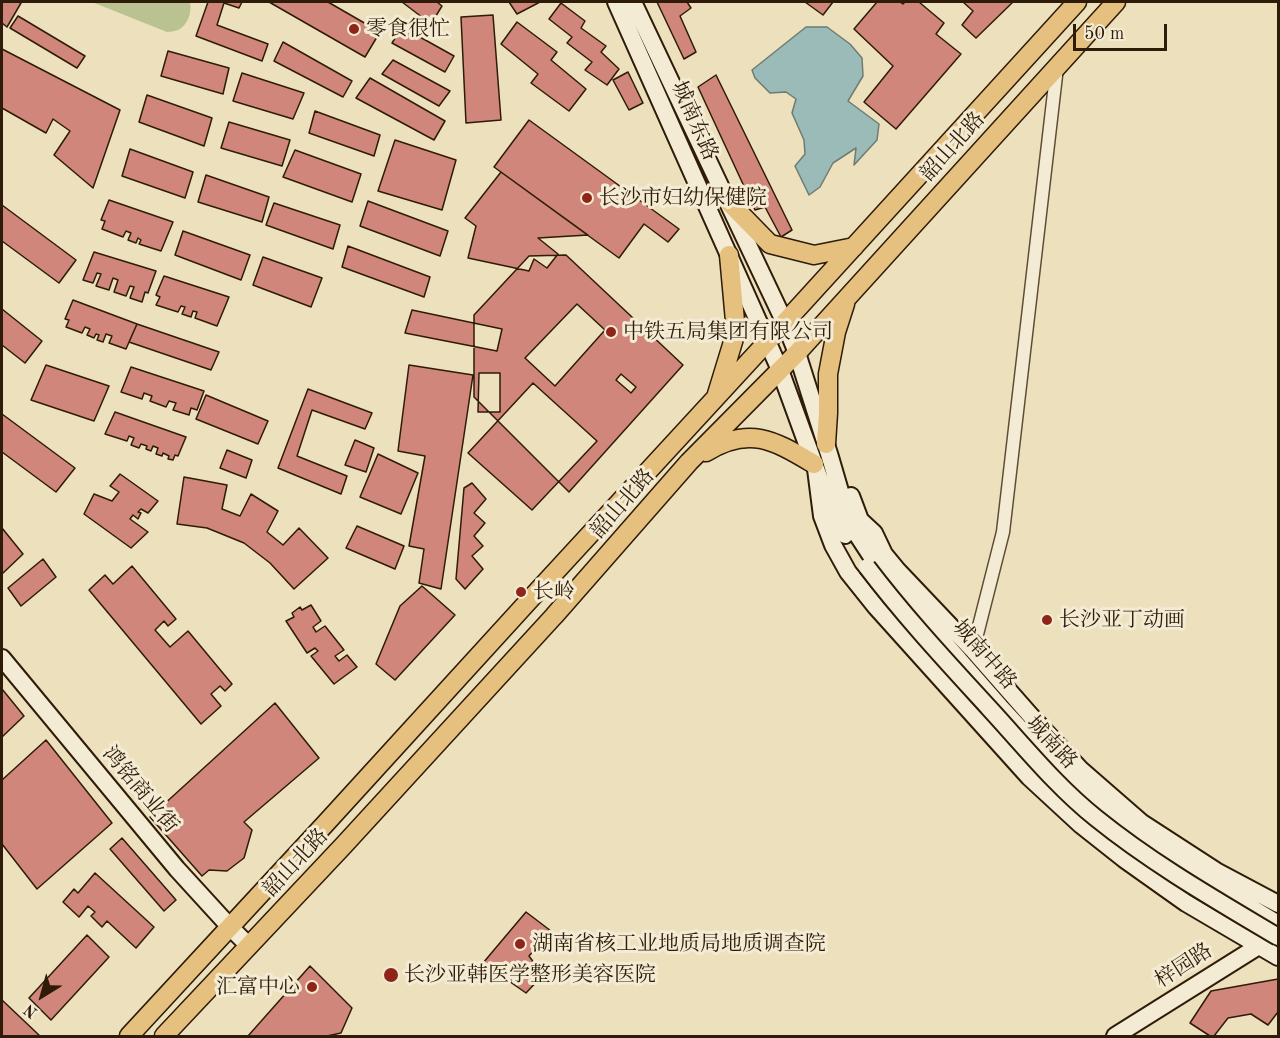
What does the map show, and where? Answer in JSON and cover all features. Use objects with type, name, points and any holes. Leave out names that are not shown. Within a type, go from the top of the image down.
[{"type":"main road","name":"城南东路","points":[[616,2],[767,342],[822,459]]},
{"type":"main road","name":"城南东路","points":[[633,2],[785,323],[797,353],[822,459],[844,523]]},
{"type":"main road","name":"韶山北路","points":[[129,1036],[1077,2]]},
{"type":"main road","name":"韶山北路","points":[[164,1036],[343,846],[554,616],[689,462],[797,353],[1116,2]]},
{"type":"main road","points":[[726,199],[770,244],[814,255],[854,247]]},
{"type":"main road","points":[[715,399],[736,332],[729,255]]},
{"type":"main road","points":[[849,296],[836,332],[828,375],[828,413],[822,459],[822,516],[833,545],[848,572],[876,607],[1021,768],[1081,825],[1186,903],[1278,957]]},
{"type":"main road","points":[[689,462],[717,446],[742,438],[769,440],[822,459],[850,493],[860,520],[874,533],[884,554],[898,571],[973,650],[1080,770],[1142,823],[1216,871],[1278,904]]},
{"type":"main road","name":"城南中路","points":[[844,523],[879,568],[1002,710],[1072,783],[1143,842],[1278,924]]},
{"type":"main road","name":"城南路","points":[[844,523],[852,547],[906,616],[1065,791],[1139,851],[1213,899],[1278,936]]},
{"type":"main road","name":"鸿铭商业街","points":[[2,658],[177,869],[249,946]]},
{"type":"main road","name":"梓园路","points":[[1115,1036],[1258,945],[1278,936]]},
{"type":"street","points":[[973,650],[1003,532],[1057,66]]},
{"type":"green space","points":[[92,2],[190,2],[190,10],[187,22],[181,28],[167,32]]},
{"type":"water","points":[[806,27],[827,27],[850,44],[862,58],[863,76],[848,101],[879,124],[877,140],[854,165],[856,148],[833,163],[820,187],[809,195],[795,166],[805,154],[804,140],[792,113],[796,99],[786,92],[770,93],[755,78],[752,70]]},
{"type":"building","points":[[2,2],[21,3],[7,27],[2,23]]},
{"type":"building","points":[[208,2],[242,2],[239,8],[224,3],[217,25],[268,44],[262,61],[196,36]]},
{"type":"building","points":[[269,2],[328,2],[380,32],[365,57]]},
{"type":"building","points":[[402,2],[437,2],[442,6],[431,24]]},
{"type":"building","points":[[509,2],[540,2],[517,14]]},
{"type":"building","points":[[657,2],[687,2],[691,8],[680,16],[696,52],[684,59]]},
{"type":"building","points":[[805,2],[833,2],[823,15]]},
{"type":"building","points":[[877,2],[903,4],[919,2],[944,23],[936,34],[961,54],[896,129],[864,102],[893,66],[854,29]]},
{"type":"building","points":[[963,2],[1013,2],[976,38],[962,25],[973,11]]},
{"type":"building","points":[[561,3],[585,21],[581,28],[606,46],[601,52],[619,69],[607,85],[585,70],[592,62],[567,43],[572,37],[549,19]]},
{"type":"building","points":[[493,15],[501,120],[466,123],[461,17]]},
{"type":"building","points":[[18,16],[85,56],[77,68],[10,28]]},
{"type":"building","points":[[517,22],[557,52],[551,60],[586,89],[569,111],[531,83],[538,74],[501,44]]},
{"type":"building","points":[[402,27],[454,56],[445,72],[392,43]]},
{"type":"building","points":[[283,42],[352,81],[343,97],[274,61]]},
{"type":"building","points":[[2,49],[120,110],[93,188],[54,155],[70,131],[53,119],[46,133],[2,108]]},
{"type":"building","points":[[168,51],[229,68],[223,94],[161,76]]},
{"type":"building","points":[[393,60],[450,91],[439,106],[382,74]]},
{"type":"building","points":[[628,72],[643,103],[629,110],[613,80]]},
{"type":"building","points":[[242,73],[304,93],[293,119],[233,101]]},
{"type":"building","points":[[716,75],[792,230],[781,237],[765,207],[755,210],[698,87]]},
{"type":"building","points":[[370,78],[445,121],[434,140],[356,98]]},
{"type":"building","points":[[147,95],[212,118],[204,146],[139,122]]},
{"type":"building","points":[[315,111],[380,135],[374,156],[309,133]]},
{"type":"building","name":"长沙市妇幼保健院","points":[[529,120],[679,229],[668,242],[644,224],[619,258],[494,167]]},
{"type":"building","points":[[229,122],[290,140],[282,166],[221,148]]},
{"type":"building","points":[[395,140],[456,160],[442,210],[378,191]]},
{"type":"building","points":[[130,149],[193,172],[185,198],[122,176]]},
{"type":"building","points":[[295,150],[361,174],[352,202],[283,177]]},
{"type":"building","points":[[501,172],[588,235],[538,238],[558,254],[547,268],[534,259],[529,271],[468,258],[476,226],[465,218]]},
{"type":"building","points":[[206,175],[269,197],[262,222],[198,202]]},
{"type":"building","points":[[109,200],[173,222],[161,251],[139,244],[141,240],[138,238],[136,243],[128,240],[131,233],[126,231],[123,237],[102,229],[105,221],[101,220]]},
{"type":"building","points":[[368,201],[448,231],[440,256],[360,226]]},
{"type":"building","points":[[274,203],[340,225],[333,249],[266,225]]},
{"type":"building","points":[[2,205],[76,260],[59,283],[2,241]]},
{"type":"building","points":[[183,231],[250,255],[241,280],[175,255]]},
{"type":"building","points":[[348,246],[430,277],[424,297],[342,267]]},
{"type":"building","points":[[94,252],[156,271],[142,302],[130,298],[134,287],[130,286],[126,296],[114,292],[118,280],[113,278],[109,290],[96,286],[101,274],[97,273],[93,283],[83,280]]},
{"type":"building","points":[[566,255],[683,365],[569,492],[474,397],[474,315],[529,256]]},
{"type":"building","points":[[263,257],[322,278],[311,307],[253,285]]},
{"type":"building","points":[[164,276],[229,297],[217,326],[195,318],[197,312],[193,311],[191,317],[182,314],[185,307],[181,306],[178,312],[156,305],[160,297],[156,295]]},
{"type":"building","points":[[73,300],[137,324],[126,349],[109,343],[112,336],[106,334],[103,342],[97,340],[99,335],[96,334],[94,338],[87,335],[90,329],[85,327],[82,333],[66,327],[69,320],[65,319]]},
{"type":"building","points":[[577,304],[605,330],[555,386],[525,358]]},
{"type":"building","points":[[2,309],[42,341],[25,363],[2,345]]},
{"type":"building","points":[[412,310],[502,329],[497,351],[405,333]]},
{"type":"building","points":[[137,324],[219,352],[211,370],[129,342]]},
{"type":"building","points":[[46,365],[109,386],[94,421],[31,400]]},
{"type":"building","points":[[409,365],[473,375],[441,589],[419,583],[424,549],[409,546],[425,456],[398,451]]},
{"type":"building","points":[[131,367],[204,391],[197,410],[191,408],[189,415],[173,410],[176,403],[169,401],[166,407],[150,401],[152,396],[144,393],[142,399],[121,392]]},
{"type":"building","points":[[479,373],[500,373],[500,412],[478,412]]},
{"type":"building","points":[[621,374],[636,387],[631,393],[616,380]]},
{"type":"building","points":[[533,383],[597,441],[532,510],[468,453]]},
{"type":"building","points":[[308,389],[372,413],[365,429],[312,410],[297,456],[347,476],[341,494],[278,468]]},
{"type":"building","points":[[206,395],[268,421],[258,444],[196,419]]},
{"type":"building","points":[[115,412],[186,437],[178,456],[175,455],[173,460],[168,459],[169,456],[163,453],[162,456],[156,454],[158,448],[153,446],[151,451],[146,449],[147,446],[141,444],[139,448],[131,445],[134,438],[129,436],[127,441],[105,434]]},
{"type":"building","points":[[2,414],[75,468],[56,492],[2,452]]},
{"type":"building","points":[[355,440],[374,448],[366,472],[345,465]]},
{"type":"building","points":[[227,450],[252,460],[246,478],[220,468]]},
{"type":"building","points":[[378,454],[418,473],[401,514],[360,497]]},
{"type":"building","points":[[120,474],[158,501],[148,513],[141,509],[138,512],[141,513],[138,519],[133,515],[130,519],[148,532],[131,548],[84,514],[94,494],[112,501],[119,492],[110,486]]},
{"type":"building","points":[[184,477],[227,485],[222,509],[240,516],[251,494],[278,511],[267,532],[283,545],[299,528],[328,558],[294,589],[270,563],[244,543],[207,528],[177,524]]},
{"type":"building","points":[[472,483],[486,499],[474,513],[485,523],[474,536],[483,546],[472,556],[483,569],[465,589],[456,579],[464,488]]},
{"type":"building","points":[[357,526],[404,546],[395,569],[346,548]]},
{"type":"building","points":[[2,528],[23,554],[2,574]]},
{"type":"building","points":[[43,559],[56,577],[21,606],[8,588]]},
{"type":"building","points":[[132,566],[176,619],[168,626],[164,621],[155,630],[170,647],[188,631],[232,684],[225,691],[220,686],[211,694],[221,706],[201,724],[89,590],[105,575],[113,584]]},
{"type":"building","points":[[422,586],[455,615],[395,680],[376,664],[400,606]]},
{"type":"building","points":[[311,605],[321,621],[313,627],[316,632],[325,626],[344,650],[335,656],[339,661],[347,655],[357,667],[334,684],[311,656],[318,651],[315,648],[307,653],[286,621],[294,617],[292,613],[300,607],[302,610]]},
{"type":"building","points":[[2,689],[24,716],[2,737]]},
{"type":"building","points":[[275,703],[319,758],[244,822],[252,830],[244,858],[227,871],[209,870],[202,876],[150,817]]},
{"type":"building","points":[[46,740],[112,823],[37,889],[2,844],[2,780]]},
{"type":"building","points":[[122,838],[176,900],[164,911],[110,849]]},
{"type":"building","points":[[95,873],[154,927],[136,948],[107,921],[102,927],[91,916],[95,912],[88,906],[79,917],[63,902],[74,889],[78,893]]},
{"type":"building","name":"湖南省核工业地质局地质调查院","points":[[526,912],[551,931],[529,956],[543,975],[526,993],[483,963]]},
{"type":"building","points":[[87,935],[109,957],[51,1020],[29,998]]},
{"type":"building","name":"汇富中心","points":[[310,966],[352,1008],[341,1033],[327,1036],[248,1036]]},
{"type":"building","points":[[1278,979],[1278,1012],[1268,1025],[1251,1014],[1228,1018],[1214,1036],[1210,1036],[1190,1023],[1211,991]]},
{"type":"building","points":[[2,1000],[40,1036],[2,1036]]},
{"type":"place","name":"零食很忙","points":[[354,29]]},
{"type":"place","name":"长沙市妇幼保健院","points":[[587,198]]},
{"type":"place","name":"中铁五局集团有限公司","points":[[611,332]]},
{"type":"place","name":"长岭","points":[[521,592]]},
{"type":"place","name":"长沙亚丁动画","points":[[1047,620]]},
{"type":"place","name":"湖南省核工业地质局地质调查院","points":[[520,944]]},
{"type":"place","name":"长沙亚韩医学整形美容医院","points":[[391,975]]},
{"type":"place","name":"汇富中心","points":[[312,987]]}]
